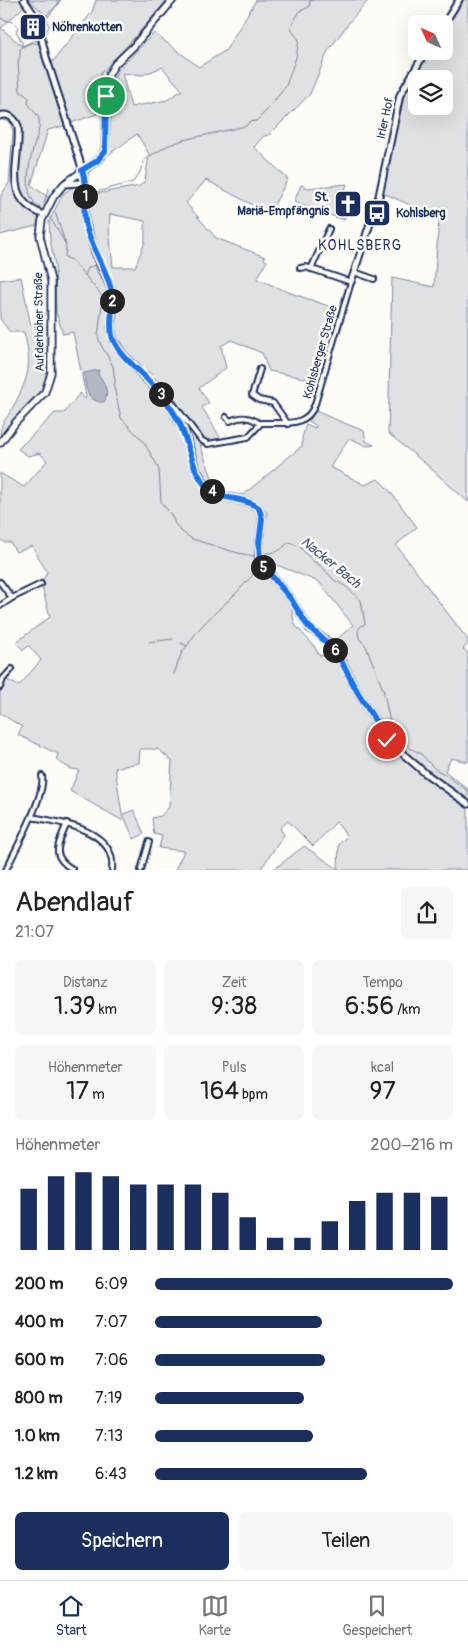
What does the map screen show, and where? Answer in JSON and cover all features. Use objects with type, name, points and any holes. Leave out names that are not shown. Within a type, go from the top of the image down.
[{"type":"main road","points":[[24,0],[37,19],[41,39],[82,170],[85,186],[84,213],[86,226],[112,293],[112,337],[123,355],[167,401],[184,433],[198,474],[206,485],[218,494],[248,502],[259,508],[262,519],[259,543],[260,562],[291,599],[307,625],[336,651],[383,734],[410,761],[468,804]]},
{"type":"main road","name":"Aufderhöher Straße","points":[[0,443],[20,418],[45,392],[51,373],[51,281],[40,233],[44,215],[54,196],[64,184],[97,161],[105,151],[106,90],[110,72],[173,0]]},
{"type":"main road","points":[[450,15],[459,0]]},
{"type":"main road","name":"Irler Hof","points":[[379,196],[400,95],[421,60]]},
{"type":"main road","points":[[0,116],[11,117],[18,126],[14,174],[18,195],[27,208],[44,215]]},
{"type":"main road","points":[[64,184],[79,183],[85,186]]},
{"type":"main road","name":"Kohlsberger Straße","points":[[351,282],[379,196]]},
{"type":"street","points":[[311,269],[329,229]]},
{"type":"street","points":[[300,268],[306,267],[351,282]]},
{"type":"street","points":[[354,272],[374,279]]},
{"type":"street","name":"Kohlsberger Straße","points":[[260,424],[288,424],[302,420],[310,415],[314,409],[351,282]]},
{"type":"street","points":[[260,369],[252,396],[259,400],[273,403],[288,424]]},
{"type":"street","points":[[167,401],[171,402],[206,444],[248,436],[260,424],[252,418],[238,417],[230,421],[226,417]]},
{"type":"street","points":[[0,582],[12,598]]},
{"type":"street","points":[[0,606],[41,584]]},
{"type":"street","points":[[0,686],[3,679],[12,669]]},
{"type":"street","points":[[6,870],[31,817],[42,787],[42,776]]},
{"type":"street","points":[[31,817],[67,824],[85,831],[105,844],[111,855],[112,870]]},
{"type":"street","points":[[67,824],[57,854],[60,861],[72,870]]},
{"type":"street","points":[[141,870],[149,842]]},
{"type":"shaded area","points":[[0,0],[61,0],[48,17],[30,1],[1,28],[22,46],[35,40],[38,41],[64,126],[48,130],[31,185],[49,198],[36,226],[0,235],[0,197],[9,183],[13,131],[10,122],[0,119]]},
{"type":"shaded area","points":[[96,0],[167,0],[101,73],[97,114],[71,123],[50,65],[92,12]]},
{"type":"shaded area","points":[[256,0],[369,0],[328,51],[310,94],[269,135],[264,136],[254,147],[288,179],[269,214],[206,180],[186,203],[216,238],[265,257],[264,259],[267,261],[257,279],[340,310],[319,381],[269,371],[262,353],[231,340],[221,346],[226,368],[199,388],[209,403],[202,407],[221,439],[212,441],[204,439],[175,402],[177,401],[126,351],[121,341],[111,343],[118,354],[156,392],[158,398],[173,414],[199,482],[217,496],[257,511],[254,562],[259,573],[262,570],[290,601],[295,625],[314,646],[319,655],[332,660],[342,669],[355,693],[359,689],[334,642],[353,625],[319,582],[262,559],[267,512],[256,503],[217,492],[208,484],[201,475],[191,442],[180,417],[202,445],[200,445],[215,486],[224,492],[243,495],[302,446],[306,424],[315,428],[316,426],[309,421],[315,411],[364,431],[366,441],[374,445],[367,446],[349,438],[330,467],[365,485],[378,479],[389,490],[417,527],[396,545],[468,640],[468,644],[463,649],[468,653],[468,762],[451,758],[445,771],[468,789],[468,870],[273,870],[304,846],[338,869],[339,844],[347,836],[336,822],[313,846],[288,821],[280,828],[284,835],[260,870],[175,870],[184,851],[159,848],[162,836],[154,834],[152,818],[161,816],[169,807],[172,761],[158,749],[140,749],[139,763],[115,768],[123,821],[70,791],[79,770],[71,769],[56,760],[58,754],[18,735],[22,727],[0,713],[0,693],[5,679],[19,686],[41,660],[29,646],[23,650],[16,642],[50,617],[41,584],[47,572],[32,546],[16,552],[10,542],[3,542],[0,538],[0,473],[24,487],[47,461],[40,453],[28,456],[18,449],[55,413],[64,413],[80,393],[85,399],[86,396],[73,332],[63,334],[56,312],[55,265],[50,240],[49,221],[63,194],[74,186],[80,185],[82,188],[81,214],[84,230],[98,274],[107,270],[89,225],[87,216],[88,195],[140,186],[145,181],[149,154],[137,134],[108,155],[114,79],[118,70],[154,33],[199,67],[226,50]],"holes":[[[162,67],[182,90],[167,100],[131,107],[122,73],[143,75]],[[110,214],[145,221],[145,242],[135,267],[113,267],[109,229]]]},
{"type":"shaded area","points":[[462,0],[468,0],[468,502],[388,433],[392,278],[434,287],[439,218],[381,192],[400,102],[408,84],[408,115],[453,115],[453,70],[417,70],[423,60],[453,60],[452,15]]},
{"type":"shaded area","points":[[347,184],[339,207],[348,210],[344,220],[294,202],[301,185],[308,188]]},
{"type":"shaded area","points":[[21,277],[31,326],[49,326],[49,370],[45,387],[0,440],[1,427],[25,381],[28,355],[24,332],[10,332],[0,319],[0,280]]},
{"type":"shaded area","points":[[99,370],[98,374],[106,391],[104,402],[98,402],[90,397],[85,383],[84,373]]},
{"type":"shaded area","points":[[134,810],[144,834],[134,839],[123,814]]},
{"type":"waterway","points":[[43,39],[49,26],[47,15],[58,5],[58,0]]},
{"type":"waterway","points":[[92,196],[96,192],[133,182],[139,174],[145,159],[167,146],[183,140],[246,126],[249,122],[256,121],[286,86],[296,57],[299,40],[292,31],[291,26],[300,11],[309,7],[310,1],[313,0]]},
{"type":"waterway","name":"Nacker Bach","points":[[0,18],[15,23],[18,28],[16,31],[22,42],[18,62],[20,91],[29,98],[28,103],[39,119],[38,132],[29,167],[28,183],[31,197],[40,207]]},
{"type":"waterway","points":[[22,47],[31,43],[40,43]]},
{"type":"waterway","points":[[44,203],[49,188]]},
{"type":"waterway","points":[[55,212],[66,245]]},
{"type":"waterway","name":"Nacker Bach","points":[[50,218],[66,245],[65,257],[72,260],[103,297],[98,336],[113,366],[114,387],[121,418],[143,441],[156,463],[159,470],[161,502],[172,516],[175,524],[192,539],[238,553],[253,556],[255,554]]},
{"type":"waterway","points":[[85,275],[88,268],[97,264]]},
{"type":"waterway","name":"Nacker Bach","points":[[263,553],[278,551],[289,542],[299,546],[334,580],[345,586],[361,600],[365,624],[358,631],[359,638],[366,646],[383,689],[391,727],[411,749],[420,753],[435,769],[468,791]]},
{"type":"waterway","points":[[181,643],[187,646],[202,626],[256,571]]},
{"type":"waterway","points":[[149,642],[173,639]]},
{"type":"waterway","points":[[174,674],[182,652],[187,646]]},
{"type":"place","name":"Nöhrenkotten","points":[[33,27]]},
{"type":"place","name":"St. Mariä-Empfängnis","points":[[348,204]]},
{"type":"place","name":"Kohlsberg","points":[[377,213]]},
{"type":"district","name":"KOHLSBERG","points":[[360,245]]},
{"type":"route","points":[[106,96],[105,151],[97,161],[82,170],[85,180],[85,221],[95,252],[111,289],[112,337],[123,355],[156,388],[178,418],[198,474],[206,485],[212,491],[226,498],[248,502],[259,508],[262,519],[259,543],[260,562],[291,599],[312,631],[331,644],[336,651],[343,661],[357,691],[387,740]]}]
